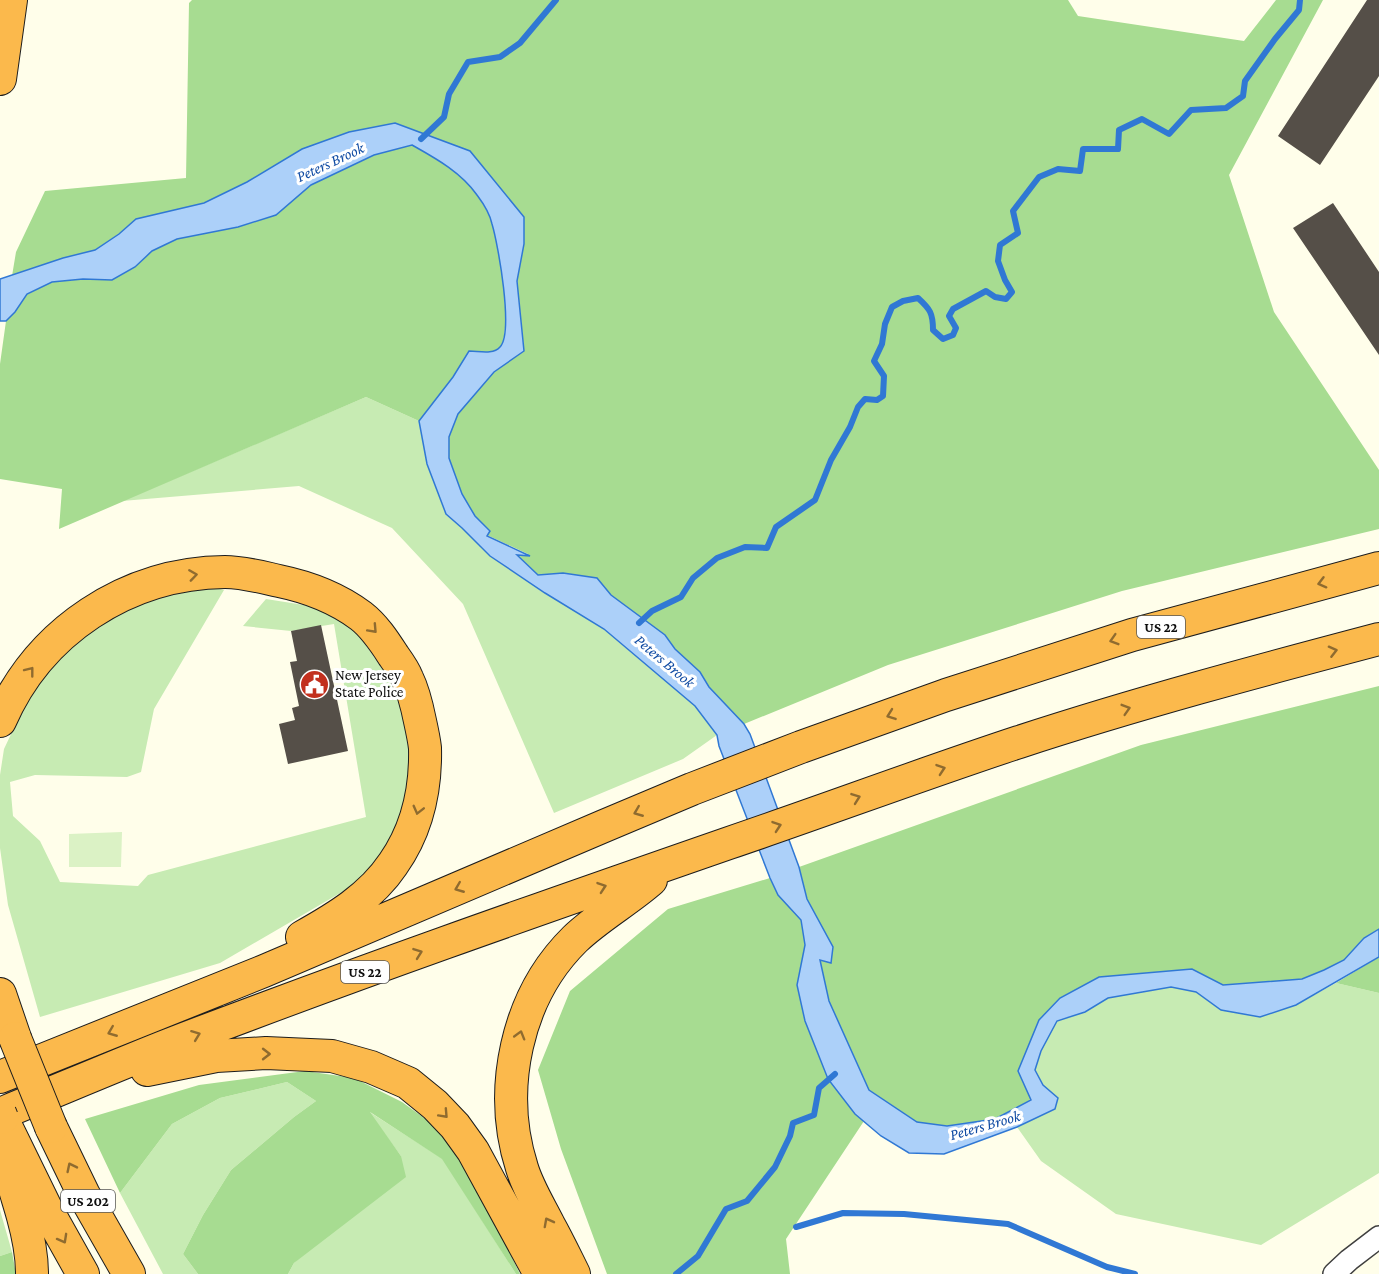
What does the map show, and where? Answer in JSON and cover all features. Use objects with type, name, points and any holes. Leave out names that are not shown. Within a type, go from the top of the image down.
[{"type":"highway","points":[[0,79],[11,0]]},
{"type":"highway","name":"US 22","points":[[0,1077],[264,971],[693,789],[801,747],[946,695],[1132,635],[1379,568]]},
{"type":"highway","points":[[0,721],[25,677],[67,629],[106,603],[149,584],[208,573],[248,574],[293,584],[327,596],[362,617],[383,640],[407,676],[416,698],[425,746],[423,791],[414,825],[406,845],[381,880],[349,908],[289,945],[264,971]]},
{"type":"highway","name":"US 22","points":[[1,1115],[161,1048],[490,926],[1008,746],[1131,707],[1379,639]]},
{"type":"highway","points":[[574,1274],[522,1168],[514,1134],[511,1098],[513,1066],[518,1044],[531,1004],[549,971],[562,954],[576,939],[669,864]]},
{"type":"highway","name":"US 202","points":[[0,994],[15,1038],[51,1126],[84,1194],[129,1274]]},
{"type":"highway","points":[[64,1088],[167,1066],[226,1056],[266,1053],[332,1056],[371,1067],[408,1083],[435,1105],[455,1126],[473,1151],[540,1274]]},
{"type":"highway","points":[[1,1115],[19,1171],[24,1219],[32,1258],[32,1274]]},
{"type":"highway","name":"US 202","points":[[19,1171],[46,1208],[82,1274]]},
{"type":"street","points":[[1334,1274],[1379,1237]]},
{"type":"green space","points":[[192,0],[1068,0],[1078,16],[1244,41],[1276,0],[1323,0],[1229,175],[1274,312],[1379,470],[1379,529],[1122,591],[888,665],[744,724],[709,687],[700,672],[675,649],[665,635],[611,595],[597,578],[563,573],[538,575],[516,554],[528,554],[487,535],[489,531],[475,516],[462,494],[449,458],[449,437],[458,414],[494,372],[524,350],[517,281],[524,244],[524,217],[470,151],[395,123],[247,182],[204,203],[136,219],[95,250],[63,258],[12,276],[16,252],[45,191],[186,178],[189,3]]},
{"type":"green space","points":[[412,145],[438,160],[463,179],[477,195],[491,219],[498,245],[505,305],[504,338],[500,347],[490,352],[469,351],[453,377],[419,421],[366,397],[59,529],[62,489],[0,479],[0,364],[6,321],[27,294],[52,282],[83,279],[112,280],[135,267],[152,251],[177,239],[238,227],[276,215],[311,185],[374,155]]},
{"type":"green space","points":[[366,397],[419,421],[427,464],[446,515],[490,556],[604,629],[695,705],[717,735],[683,759],[554,813],[463,604],[392,528],[299,486],[122,501]]},
{"type":"green space","points":[[202,584],[224,590],[154,709],[141,772],[127,777],[35,775],[10,782],[13,816],[40,841],[60,882],[138,886],[148,875],[366,817],[334,624],[291,631],[243,626],[266,599],[329,609],[350,622],[396,689],[413,750],[403,818],[373,871],[354,885],[220,963],[40,1017],[8,905],[0,848],[0,775],[4,749],[39,675],[114,610]]},
{"type":"green space","points":[[1379,686],[1379,929],[1364,938],[1344,960],[1302,979],[1223,985],[1192,969],[1099,977],[1060,998],[1039,1020],[1032,1099],[995,1119],[947,1126],[917,1122],[869,1090],[829,1001],[820,960],[833,947],[807,899],[799,867],[1141,745]]},
{"type":"green space","points":[[122,832],[121,867],[69,867],[69,834]]},
{"type":"green space","points":[[770,878],[778,895],[801,920],[805,945],[797,985],[805,1021],[828,1079],[855,1114],[864,1121],[786,1239],[790,1274],[607,1274],[561,1149],[538,1070],[570,991],[668,909]]},
{"type":"green space","points":[[1379,957],[1379,993],[1336,983]]},
{"type":"green space","points":[[1336,983],[1379,993],[1379,1173],[1261,1245],[1116,1214],[1041,1161],[1017,1127],[1055,1109],[1058,1098],[1043,1085],[1035,1070],[1041,1051],[1057,1020],[1085,1012],[1108,998],[1171,987],[1196,992],[1221,1010],[1296,1005]]},
{"type":"green space","points":[[305,1071],[354,1078],[402,1102],[455,1140],[520,1274],[516,1274],[442,1159],[370,1112],[401,1156],[406,1177],[294,1263],[288,1274],[198,1274],[183,1254],[203,1215],[231,1170],[316,1101],[287,1082],[220,1098],[172,1124],[120,1193],[85,1119],[199,1085]]},
{"type":"green space","points":[[287,1082],[316,1101],[231,1170],[203,1215],[183,1254],[198,1274],[163,1274],[120,1193],[172,1124],[220,1098]]},
{"type":"green space","points":[[368,1111],[443,1159],[516,1274],[288,1274],[294,1263],[401,1156]]},
{"type":"green space","points":[[0,1210],[12,1252],[0,1256]]},
{"type":"green space","points":[[12,1252],[16,1274],[0,1274],[0,1256]]},
{"type":"water","name":"Peters Brook","points":[[395,123],[470,151],[524,217],[524,244],[517,281],[524,351],[494,372],[458,414],[449,437],[449,458],[462,494],[475,516],[490,531],[487,536],[530,556],[517,555],[538,575],[563,573],[597,578],[611,595],[665,635],[675,649],[700,672],[709,687],[744,724],[750,734],[799,867],[807,899],[833,947],[831,963],[820,960],[829,1001],[869,1090],[917,1122],[947,1126],[995,1119],[1031,1100],[1018,1071],[1039,1020],[1060,998],[1099,977],[1192,969],[1223,985],[1302,979],[1344,960],[1364,938],[1379,929],[1379,957],[1296,1005],[1260,1017],[1221,1010],[1196,992],[1171,987],[1108,998],[1085,1012],[1057,1021],[1041,1051],[1035,1070],[1043,1085],[1058,1098],[1055,1109],[1017,1127],[944,1154],[909,1153],[881,1136],[855,1114],[828,1079],[805,1021],[797,985],[805,945],[801,920],[778,895],[770,878],[719,746],[717,735],[695,706],[604,629],[490,556],[446,514],[427,464],[419,421],[453,377],[469,351],[490,352],[500,347],[506,324],[501,268],[491,220],[482,202],[463,179],[447,166],[412,145],[374,155],[311,185],[276,215],[238,227],[177,239],[152,251],[135,267],[112,280],[83,279],[52,282],[27,294],[6,321],[0,321],[0,279],[95,250],[136,219],[204,203],[247,182],[302,149],[349,132]]},
{"type":"building","points":[[1367,0],[1379,0],[1379,76],[1320,165],[1278,136]]},
{"type":"building","points":[[1333,203],[1379,272],[1379,355],[1293,228]]},
{"type":"building","name":"New Jersey State Police","points":[[321,625],[348,751],[288,764],[279,724],[295,720],[292,708],[299,706],[290,662],[297,661],[291,631]]},
{"type":"waterway","points":[[421,139],[444,117],[449,94],[468,62],[500,57],[520,43],[556,0]]},
{"type":"waterway","points":[[639,623],[652,611],[681,597],[693,578],[717,558],[745,547],[767,548],[776,527],[815,500],[831,460],[850,427],[858,407],[865,399],[877,400],[883,396],[884,376],[874,361],[882,344],[885,324],[892,307],[903,301],[918,298],[930,312],[933,330],[943,339],[953,335],[956,328],[949,316],[953,309],[986,291],[995,297],[1006,299],[1012,292],[998,261],[1000,245],[1018,233],[1013,211],[1039,177],[1058,169],[1080,171],[1083,149],[1118,149],[1119,130],[1142,119],[1169,134],[1191,110],[1226,108],[1243,96],[1245,81],[1299,10],[1300,0]]},
{"type":"waterway","points":[[676,1274],[698,1256],[726,1209],[747,1201],[775,1167],[790,1136],[793,1123],[814,1115],[819,1088],[835,1074]]},
{"type":"waterway","points":[[796,1227],[843,1213],[904,1214],[1008,1224],[1107,1267],[1135,1274]]},
{"type":"place","name":"New Jersey State Police","points":[[314,684]]}]
